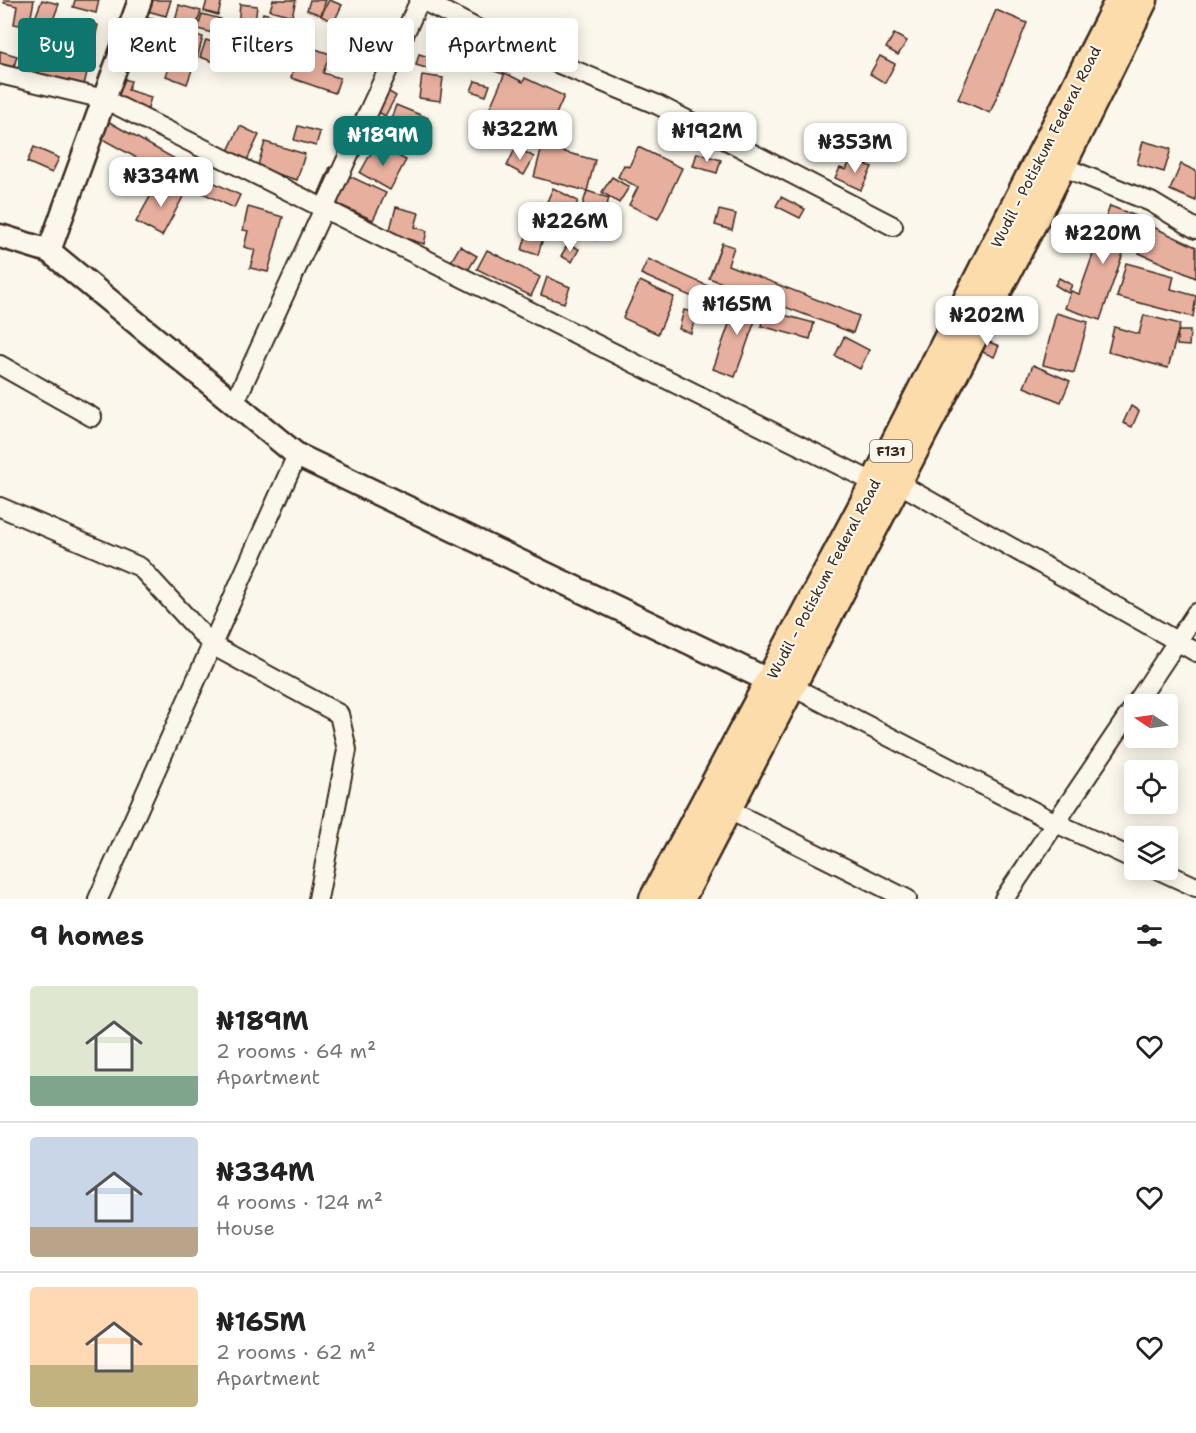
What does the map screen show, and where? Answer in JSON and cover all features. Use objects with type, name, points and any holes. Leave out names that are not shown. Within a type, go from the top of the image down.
[{"type":"main road","name":"Wudil - Potiskum Federal Road","points":[[886,483],[1120,0]]},
{"type":"main road","name":"Wudil - Potiskum Federal Road","points":[[654,899],[781,684],[886,483],[1060,166],[1143,0]]},
{"type":"main road","name":"Wudil - Potiskum Federal Road","points":[[680,899],[727,809],[781,684]]},
{"type":"street","points":[[49,251],[140,0]]},
{"type":"street","points":[[234,404],[323,207],[421,0],[487,34],[658,105],[893,226]]},
{"type":"street","points":[[0,74],[104,99],[886,483],[1179,640],[1196,652]]},
{"type":"street","points":[[1060,166],[1151,202],[1196,230]]},
{"type":"street","points":[[0,237],[49,251],[297,455],[781,684],[1056,823],[1124,854]]},
{"type":"street","points":[[0,365],[92,417]]},
{"type":"street","points":[[98,899],[297,455]]},
{"type":"street","points":[[0,507],[140,567],[212,645],[339,714],[347,750],[318,899]]},
{"type":"street","points":[[1143,694],[1196,613]]},
{"type":"street","points":[[1004,899],[1124,722]]},
{"type":"street","points":[[727,809],[908,899]]},
{"type":"street","points":[[1178,879],[1196,887]]},
{"type":"building","points":[[4,0],[34,0],[31,18],[18,18],[18,25],[14,24],[17,6],[4,3]]},
{"type":"building","points":[[42,0],[59,4],[54,18],[35,18]]},
{"type":"building","points":[[75,0],[99,0],[96,13],[73,7]]},
{"type":"building","points":[[135,0],[171,0],[166,16],[133,7]]},
{"type":"building","points":[[207,0],[222,0],[218,15],[204,11]]},
{"type":"building","points":[[273,0],[296,0],[292,16],[270,10]]},
{"type":"building","points":[[310,0],[326,0],[321,15],[307,10]]},
{"type":"building","points":[[329,0],[342,5],[336,18],[327,19],[321,16]]},
{"type":"building","points":[[240,4],[257,6],[256,18],[239,18]]},
{"type":"building","points":[[179,5],[201,11],[198,21],[198,18],[176,18]]},
{"type":"building","points":[[996,10],[1027,23],[990,113],[958,99]]},
{"type":"building","points":[[263,13],[282,18],[262,18]]},
{"type":"building","points":[[202,14],[217,18],[210,18],[210,32],[198,29]]},
{"type":"building","points":[[894,34],[907,41],[898,55],[886,48]]},
{"type":"building","points":[[198,36],[203,37],[198,55]]},
{"type":"building","points":[[206,40],[210,41],[210,60],[200,57]]},
{"type":"building","points":[[315,49],[327,53],[323,73],[340,78],[335,93],[291,78],[293,72],[315,72]]},
{"type":"building","points":[[0,51],[17,56],[11,77],[0,73]]},
{"type":"building","points":[[419,54],[426,56],[426,68],[416,65]]},
{"type":"building","points":[[880,56],[895,64],[885,83],[870,74]]},
{"type":"building","points":[[18,70],[18,72],[87,72],[81,98],[15,83]]},
{"type":"building","points":[[167,72],[191,72],[187,84],[166,76]]},
{"type":"building","points":[[505,73],[523,82],[525,78],[564,96],[545,139],[503,120],[497,132],[482,126]]},
{"type":"building","points":[[110,75],[131,81],[128,90],[151,97],[146,115],[103,103]]},
{"type":"building","points":[[422,75],[443,78],[440,101],[419,98]]},
{"type":"building","points":[[475,81],[490,85],[486,96],[471,91]]},
{"type":"building","points":[[374,83],[396,96],[385,116],[363,103]]},
{"type":"building","points":[[396,105],[428,118],[415,151],[367,132],[373,118],[389,124]]},
{"type":"building","points":[[102,118],[175,159],[166,174],[93,134]]},
{"type":"building","points":[[240,126],[259,135],[247,160],[228,151]]},
{"type":"building","points":[[298,126],[320,132],[316,146],[294,140]]},
{"type":"building","points":[[1143,141],[1171,149],[1164,172],[1137,164]]},
{"type":"building","points":[[265,142],[305,154],[297,180],[257,168]]},
{"type":"building","points":[[376,144],[406,160],[390,190],[360,173]]},
{"type":"building","points":[[542,146],[595,160],[587,191],[534,177]]},
{"type":"building","points":[[34,147],[59,158],[52,173],[27,162]]},
{"type":"building","points":[[516,147],[534,157],[524,175],[507,166]]},
{"type":"building","points":[[638,147],[682,168],[658,219],[629,205],[638,187],[618,177],[624,165],[629,167]]},
{"type":"building","points":[[697,153],[721,160],[717,173],[693,166]]},
{"type":"building","points":[[851,158],[872,167],[861,190],[835,178],[840,168],[846,170]]},
{"type":"building","points":[[175,164],[240,195],[234,208],[169,177]]},
{"type":"building","points":[[1181,164],[1196,171],[1196,201],[1170,190]]},
{"type":"building","points":[[330,167],[386,193],[373,220],[318,195]]},
{"type":"building","points":[[612,177],[629,187],[619,203],[602,192]]},
{"type":"building","points":[[160,179],[185,193],[162,236],[136,222]]},
{"type":"building","points":[[553,188],[578,201],[566,225],[542,213]]},
{"type":"building","points":[[587,191],[609,198],[597,240],[574,232]]},
{"type":"building","points":[[781,197],[805,209],[800,218],[776,206]]},
{"type":"building","points":[[1110,206],[1136,216],[1100,320],[1065,308],[1071,291],[1079,294]]},
{"type":"building","points":[[248,207],[283,217],[268,272],[250,268],[255,250],[244,247],[248,231],[243,230]]},
{"type":"building","points":[[396,207],[419,213],[415,227],[427,231],[424,244],[389,233]]},
{"type":"building","points":[[719,210],[736,214],[732,230],[715,225]]},
{"type":"building","points":[[1151,226],[1196,247],[1196,278],[1139,253]]},
{"type":"building","points":[[527,233],[543,238],[538,255],[522,250]]},
{"type":"building","points":[[722,243],[734,247],[728,265],[859,316],[853,333],[709,278]]},
{"type":"building","points":[[568,244],[579,249],[572,262],[561,256]]},
{"type":"building","points":[[460,246],[477,256],[465,275],[449,265]]},
{"type":"building","points":[[487,250],[540,277],[531,296],[477,269]]},
{"type":"building","points":[[648,259],[728,295],[720,311],[713,308],[707,321],[697,316],[704,302],[641,274]]},
{"type":"building","points":[[1126,263],[1174,276],[1171,289],[1196,296],[1193,317],[1117,297]]},
{"type":"building","points":[[547,277],[570,287],[564,303],[541,295]]},
{"type":"building","points":[[1059,278],[1072,285],[1068,293],[1055,285]]},
{"type":"building","points":[[640,281],[674,297],[658,334],[623,318]]},
{"type":"building","points":[[739,296],[761,304],[735,377],[713,369]]},
{"type":"building","points":[[684,310],[696,313],[691,333],[679,329]]},
{"type":"building","points":[[765,310],[814,323],[810,339],[761,326]]},
{"type":"building","points":[[1056,313],[1088,322],[1074,373],[1043,365]]},
{"type":"building","points":[[1144,315],[1180,324],[1168,368],[1108,352],[1114,327],[1139,334]]},
{"type":"building","points":[[1178,331],[1190,331],[1189,346],[1177,345]]},
{"type":"building","points":[[844,337],[869,350],[860,369],[835,356]]},
{"type":"building","points":[[979,338],[999,346],[994,357],[974,348]]},
{"type":"building","points":[[1033,365],[1070,381],[1061,402],[1024,387]]},
{"type":"building","points":[[1131,406],[1139,411],[1132,427],[1123,423]]}]
